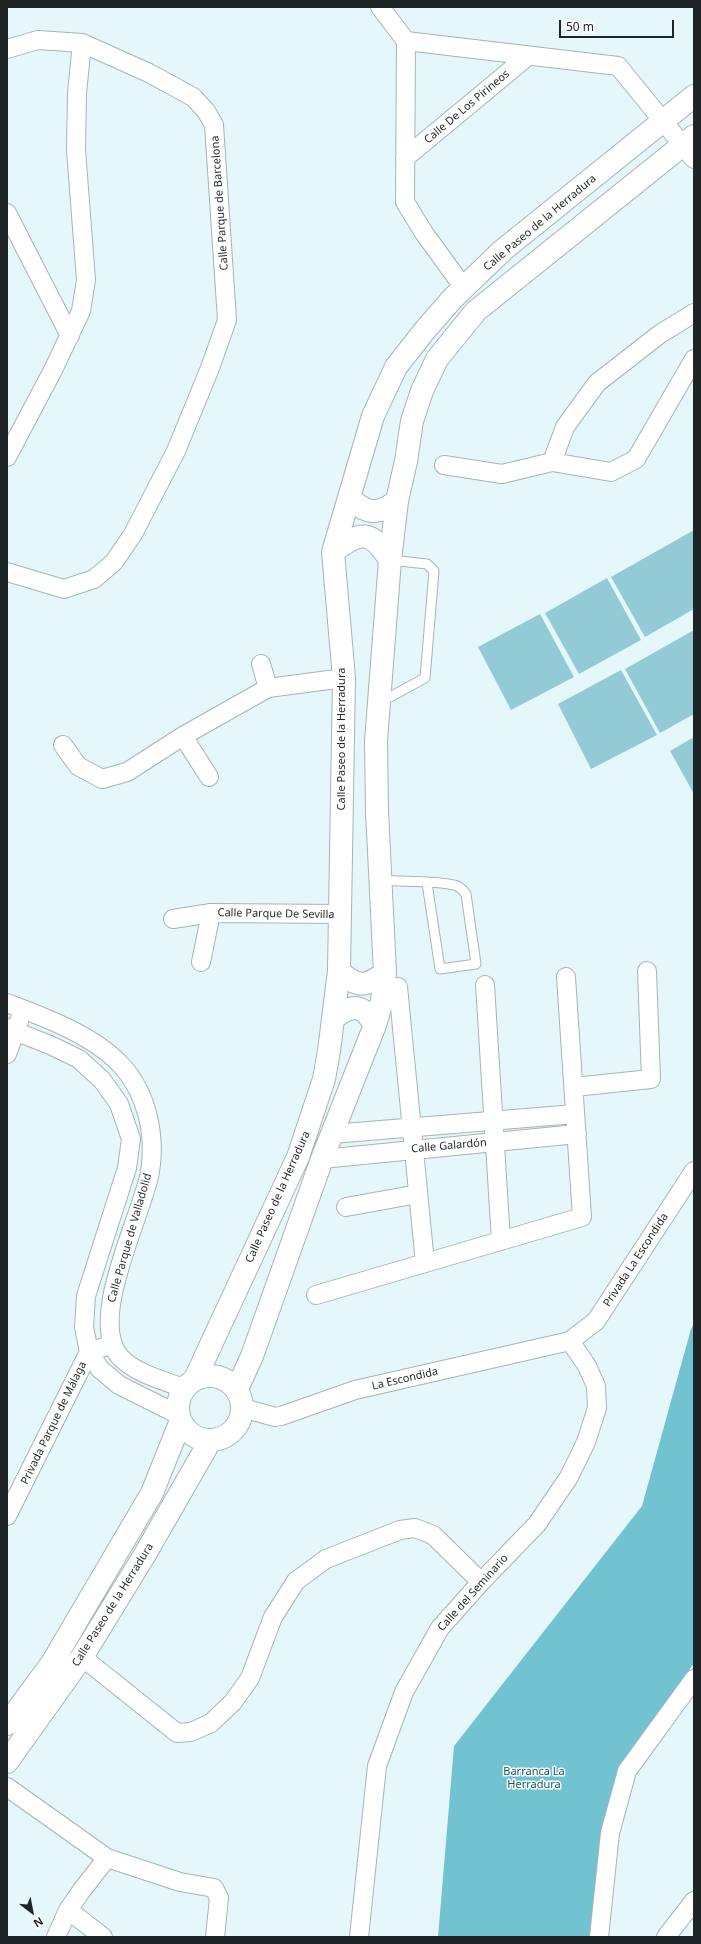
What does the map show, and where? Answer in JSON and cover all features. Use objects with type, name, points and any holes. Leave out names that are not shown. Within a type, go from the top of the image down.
[{"type":"main road","name":"Calle Paseo de la Herradura","points":[[189,1384],[298,1157],[324,1079],[335,1017],[339,971],[340,914],[344,678],[333,552],[373,416],[396,367],[425,330],[464,288],[503,250],[694,96]]},
{"type":"main road","points":[[240,1399],[225,1379],[210,1375],[189,1384],[178,1418],[192,1436],[210,1441],[222,1439],[233,1432],[240,1421],[240,1399],[252,1356],[322,1158],[375,1025],[382,1001],[392,980],[382,880],[376,741],[390,560],[397,501],[406,461],[412,421],[422,391],[437,359],[453,337],[476,311],[643,179],[690,146]]},
{"type":"main road","points":[[349,498],[358,506],[378,512],[397,501]]},
{"type":"main road","points":[[333,552],[353,539],[361,536],[372,538],[380,543],[390,560]]},
{"type":"main road","points":[[339,971],[355,983],[364,984],[374,981],[392,980]]},
{"type":"main road","points":[[335,1017],[344,1010],[353,1007],[363,1010],[375,1025]]},
{"type":"main road","name":"Calle Paseo de la Herradura","points":[[7,1724],[52,1662],[152,1493],[178,1418]]},
{"type":"main road","name":"Calle Paseo de la Herradura","points":[[7,1762],[82,1657],[144,1556],[210,1441]]},
{"type":"street","points":[[380,7],[406,41]]},
{"type":"street","points":[[7,49],[38,40],[82,43],[77,93],[76,150],[86,280],[81,311],[70,336],[7,457]]},
{"type":"street","name":"Calle De Los Pirineos","points":[[464,288],[424,233],[405,202],[406,41],[618,66],[663,121],[690,146]]},
{"type":"street","name":"Calle Parque de Barcelona","points":[[7,572],[64,589],[94,579],[114,562],[133,534],[176,451],[210,368],[227,320],[214,125],[206,111],[194,98],[149,73],[82,43]]},
{"type":"street","name":"Calle De Los Pirineos","points":[[405,158],[528,56]]},
{"type":"street","points":[[7,213],[70,336]]},
{"type":"street","points":[[552,462],[565,427],[597,383],[660,334],[694,313]]},
{"type":"street","points":[[444,465],[502,474],[552,462],[611,472],[636,459],[694,358]]},
{"type":"street","points":[[261,664],[268,688]]},
{"type":"street","points":[[63,745],[78,766],[102,779],[127,772],[183,736],[268,688],[344,678]]},
{"type":"street","points":[[183,736],[209,778]]},
{"type":"street","name":"Calle Parque De Sevilla","points":[[173,919],[212,913],[340,914]]},
{"type":"street","name":"Calle Parque De Sevilla","points":[[201,962],[212,913]]},
{"type":"street","points":[[574,1087],[651,1079],[647,971]]},
{"type":"street","points":[[316,1295],[582,1217],[566,977]]},
{"type":"street","points":[[392,980],[412,1128],[425,1263]]},
{"type":"street","points":[[485,986],[502,1241]]},
{"type":"street","name":"Calle Parque de Valladolid","points":[[7,1003],[95,1043],[121,1065],[139,1090],[152,1128],[150,1172],[111,1297],[109,1323],[113,1344],[120,1357],[134,1369],[189,1384]]},
{"type":"street","points":[[7,1054],[11,1029],[24,1010]]},
{"type":"street","name":"Calle Parque de Valladolid","points":[[11,1029],[79,1059],[102,1080],[120,1104],[131,1138],[127,1168],[86,1296],[84,1327],[89,1352],[100,1369],[119,1385],[178,1418]]},
{"type":"street","name":"Calle Galardón","points":[[332,1134],[575,1114]]},
{"type":"street","name":"Calle Galardón","points":[[322,1158],[576,1134]]},
{"type":"street","name":"Privada La Escondida","points":[[570,1341],[596,1321],[694,1171]]},
{"type":"street","points":[[346,1207],[418,1194]]},
{"type":"street","name":"La Escondida","points":[[240,1399],[275,1417],[281,1416],[355,1390],[570,1341]]},
{"type":"street","name":"Calle del Seminario","points":[[359,1937],[378,1766],[404,1692],[440,1628],[480,1582],[537,1524],[569,1478],[586,1442],[597,1408],[596,1386],[587,1366],[570,1341]]},
{"type":"street","points":[[89,1352],[113,1344]]},
{"type":"street","name":"Privada Parque de Málaga","points":[[7,1516],[89,1352]]},
{"type":"street","points":[[82,1657],[177,1733],[191,1732],[211,1723],[233,1702],[250,1678],[273,1617],[296,1581],[326,1559],[400,1530],[415,1528],[433,1535],[480,1582]]},
{"type":"street","points":[[599,1937],[610,1833],[627,1771],[694,1679]]},
{"type":"street","points":[[7,1787],[107,1858],[180,1882],[214,1888],[219,1898],[215,1937]]},
{"type":"street","points":[[56,1937],[68,1910],[107,1858]]},
{"type":"street","points":[[666,1937],[694,1901]]},
{"type":"street","points":[[68,1910],[103,1937]]},
{"type":"lane","points":[[379,703],[425,678],[434,571],[427,564],[390,560]]},
{"type":"lane","points":[[382,880],[427,883],[454,885],[461,888],[466,894],[476,964],[440,969],[427,883]]},
{"type":"shaded area","points":[[694,530],[694,609],[645,637],[611,577]]},
{"type":"shaded area","points":[[607,578],[641,640],[579,674],[545,613]]},
{"type":"shaded area","points":[[540,614],[574,677],[511,710],[478,647]]},
{"type":"shaded area","points":[[694,630],[694,714],[660,733],[625,669]]},
{"type":"shaded area","points":[[621,670],[657,735],[591,769],[558,704]]},
{"type":"shaded area","points":[[694,737],[694,794],[670,751]]},
{"type":"green space","name":"Barranca La Herradura","points":[[694,1324],[694,1663],[619,1771],[593,1937],[438,1937],[454,1746],[642,1506],[691,1329]]}]
